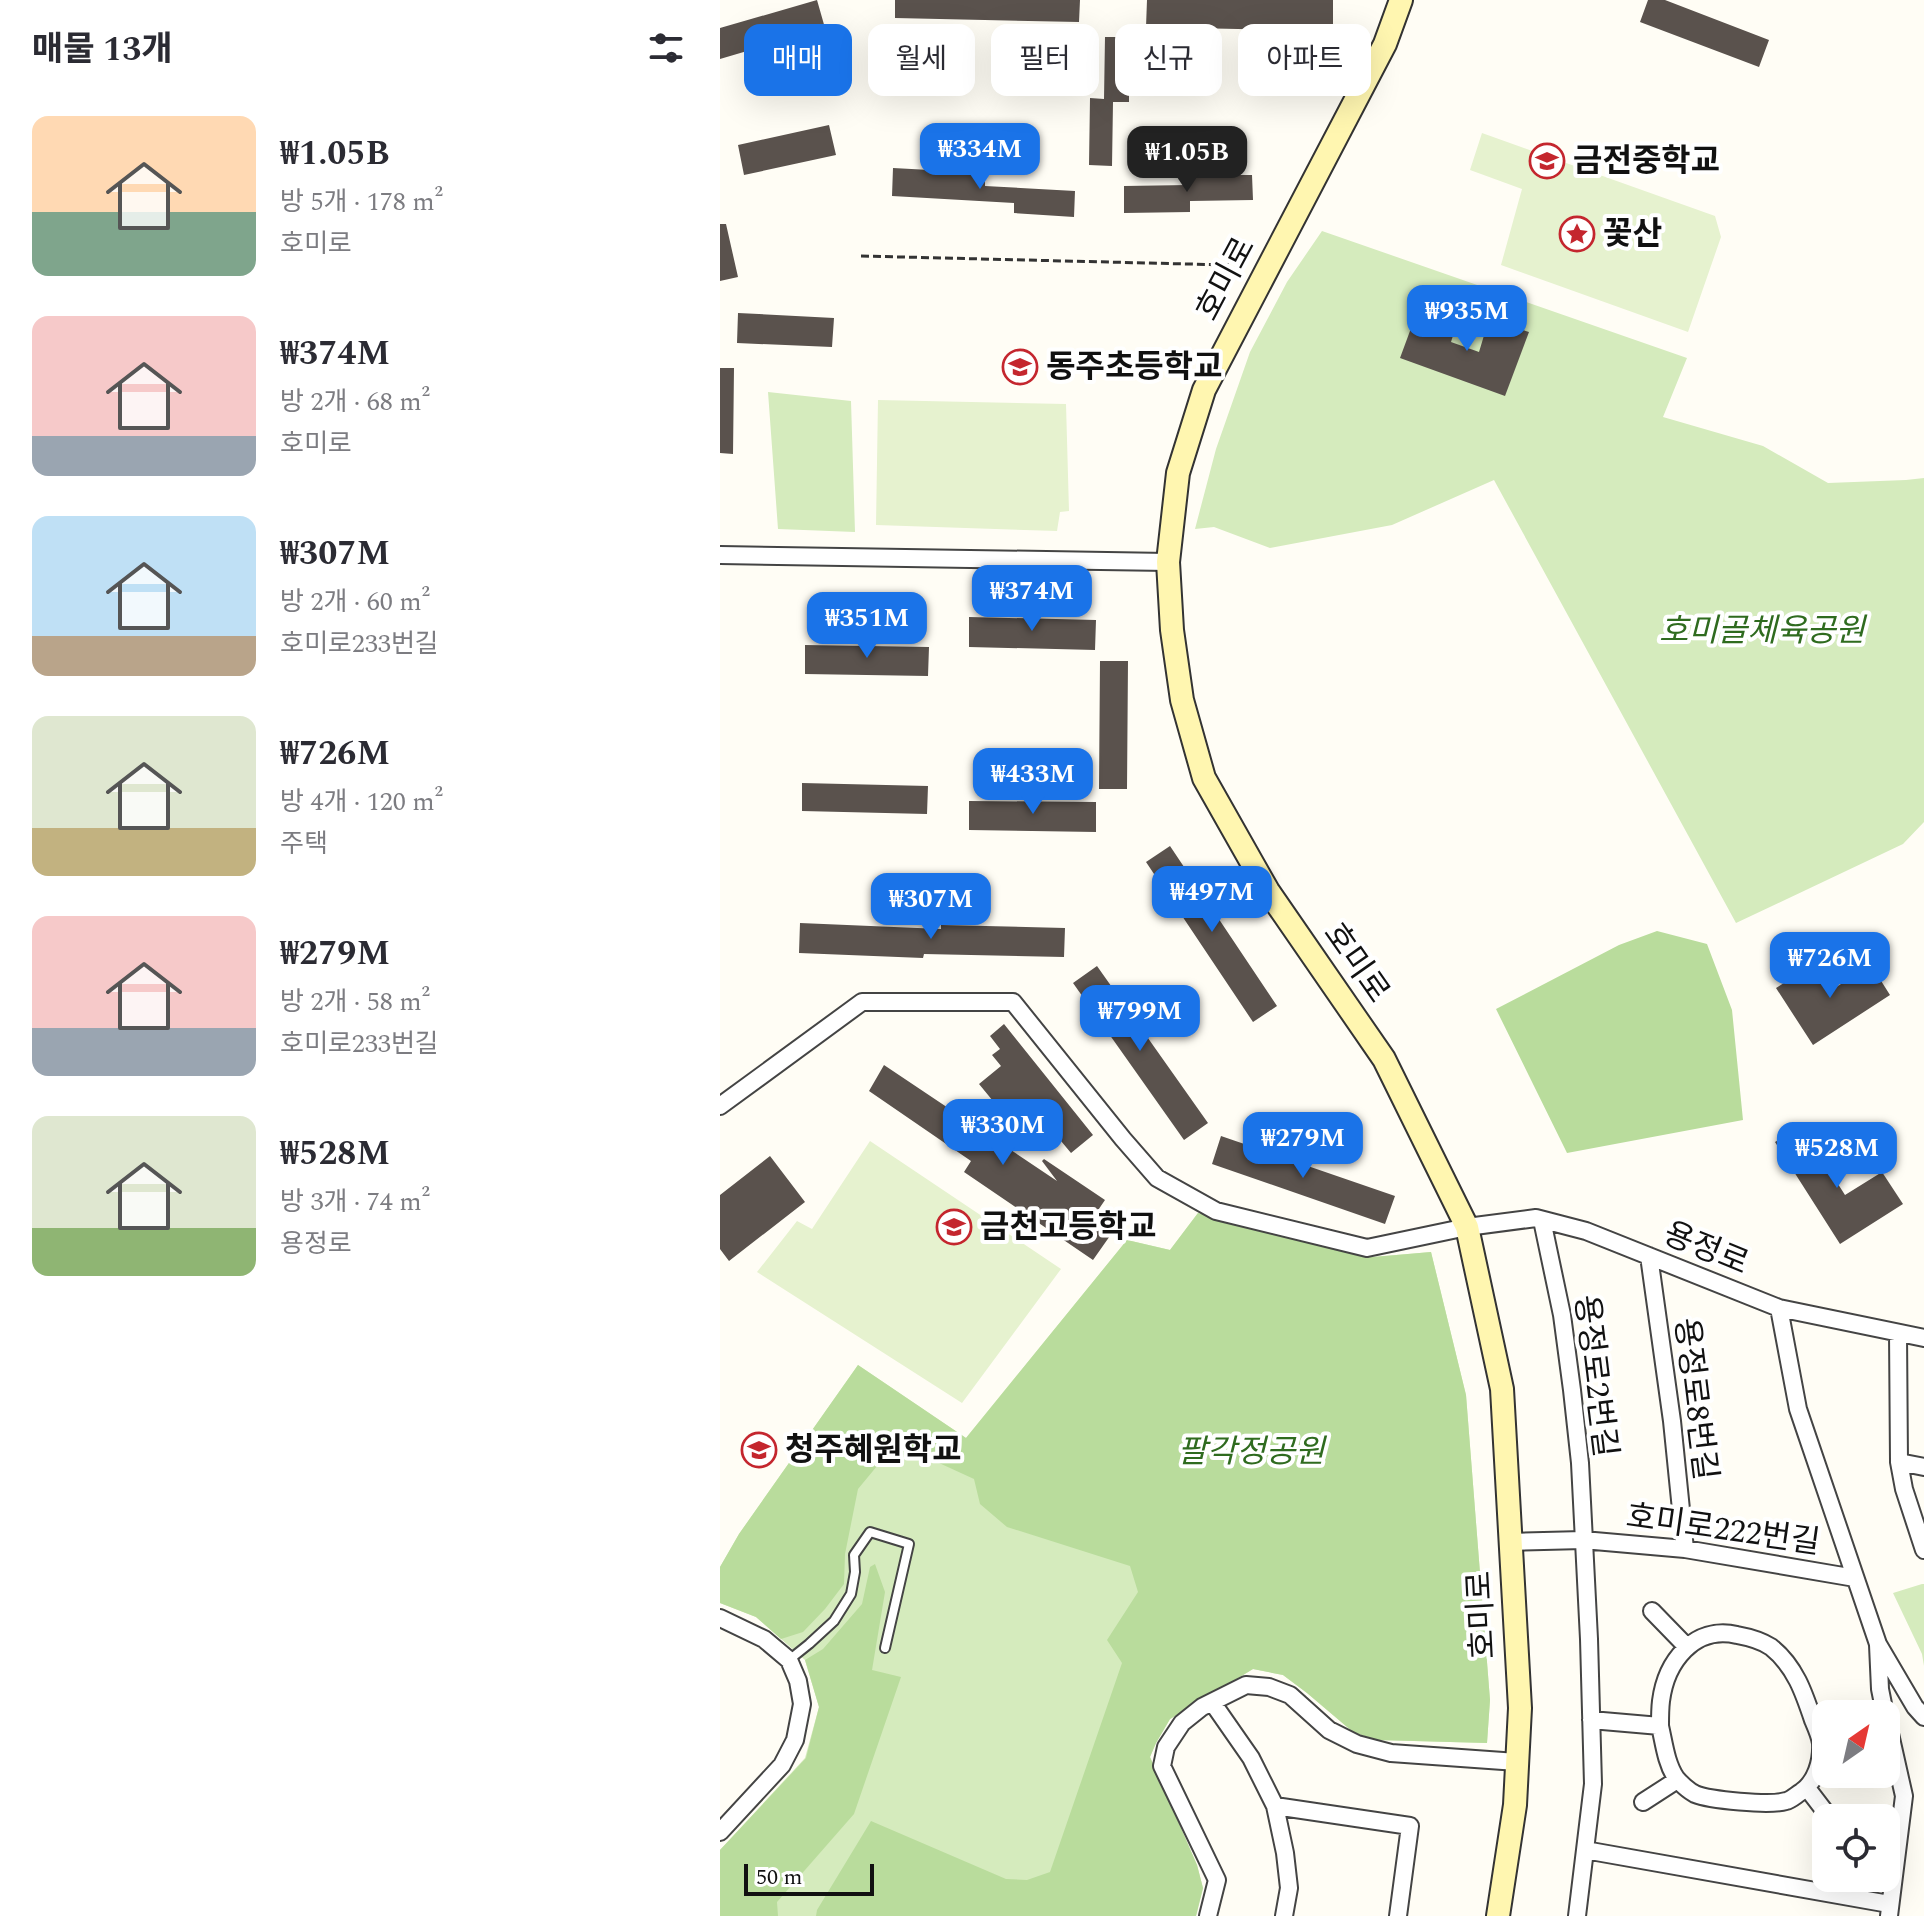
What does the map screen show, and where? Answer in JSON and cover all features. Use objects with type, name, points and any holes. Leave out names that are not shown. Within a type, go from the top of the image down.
[{"type":"street","name":"호미로","points":[[1401,0],[1385,44],[1204,390],[1178,473],[1168,562],[1172,630],[1182,700],[1204,778],[1268,891],[1384,1059],[1467,1227],[1502,1389],[1520,1708],[1515,1805],[1498,1916]]},
{"type":"street","points":[[720,555],[1168,562]]},
{"type":"street","name":"용정로","points":[[720,1106],[862,1002],[1013,1002],[1157,1178],[1216,1211],[1367,1248],[1467,1227],[1536,1218],[1586,1231],[1779,1308],[1924,1338]]},
{"type":"street","name":"용정로2번길","points":[[1542,1220],[1562,1315],[1572,1390],[1580,1463],[1583,1540]]},
{"type":"street","name":"용정로8번길","points":[[1649,1256],[1672,1421],[1685,1549]]},
{"type":"street","points":[[1779,1308],[1798,1409],[1878,1644],[1924,1717]]},
{"type":"street","points":[[1898,1333],[1899,1462],[1904,1489],[1924,1550]]},
{"type":"street","points":[[1899,1462],[1924,1467]]},
{"type":"street","name":"호미로222번길","points":[[1510,1542],[1583,1540],[1685,1549],[1855,1578]]},
{"type":"street","name":"호미로222번길","points":[[1577,1916],[1593,1784],[1583,1540]]},
{"type":"street","points":[[1652,1611],[1687,1647]]},
{"type":"street","points":[[720,1618],[764,1639],[789,1660],[798,1681],[802,1704],[795,1740],[782,1765],[720,1832]]},
{"type":"street","points":[[1812,1710],[1788,1663],[1769,1646],[1726,1632],[1699,1637],[1687,1647],[1670,1670],[1661,1701],[1660,1726],[1669,1763],[1677,1780],[1694,1794],[1762,1803],[1786,1801],[1807,1788],[1812,1780]]},
{"type":"street","points":[[1878,1644],[1882,1700]]},
{"type":"street","points":[[1208,1916],[1217,1880],[1162,1766],[1166,1747],[1182,1723],[1202,1707],[1246,1685],[1269,1687],[1290,1695],[1329,1730],[1357,1744],[1391,1753],[1517,1762]]},
{"type":"street","points":[[1212,1702],[1251,1758],[1275,1806],[1289,1888],[1284,1916]]},
{"type":"street","points":[[1591,1720],[1660,1726]]},
{"type":"street","points":[[1585,1850],[1889,1910],[1904,1796],[1900,1779]]},
{"type":"street","points":[[1643,1802],[1677,1780]]},
{"type":"street","points":[[1807,1788],[1819,1804]]},
{"type":"street","points":[[1275,1806],[1410,1826],[1398,1916]]},
{"type":"lane","points":[[789,1660],[834,1621],[851,1594],[854,1555],[870,1532],[909,1544],[885,1648]]},
{"type":"path","points":[[861,256],[1229,265]]},
{"type":"green space","points":[[1482,133],[1715,216],[1721,237],[1688,332],[1501,265],[1522,189],[1470,170]]},
{"type":"green space","name":"호미골체육공원","points":[[1322,231],[1687,358],[1663,417],[1763,446],[1828,483],[1924,478],[1924,822],[1903,844],[1736,923],[1494,480],[1392,525],[1270,548],[1214,527],[1195,529],[1216,449],[1250,352],[1287,282]]},
{"type":"green space","points":[[768,392],[851,401],[855,532],[778,529]]},
{"type":"green space","points":[[878,400],[1066,404],[1069,511],[1060,512],[1057,531],[876,525]]},
{"type":"green space","points":[[1657,931],[1707,944],[1732,1010],[1743,1120],[1567,1153],[1496,1009],[1619,945]]},
{"type":"green space","points":[[870,1141],[1061,1269],[962,1403],[757,1272],[797,1221],[812,1229]]},
{"type":"green space","name":"팔각정공원","points":[[1198,1213],[1373,1257],[1431,1252],[1466,1395],[1490,1700],[1487,1743],[1377,1740],[1353,1732],[1283,1675],[1253,1669],[1170,1719],[1150,1757],[1197,1865],[1203,1888],[1196,1916],[720,1916],[720,1850],[805,1758],[819,1707],[805,1660],[756,1617],[720,1603],[720,1567],[739,1534],[858,1365],[966,1438],[1127,1240],[1170,1250]]},
{"type":"green space","name":"팔각정공원","points":[[1198,1213],[1373,1257],[1431,1252],[1466,1395],[1490,1700],[1487,1743],[1377,1740],[1353,1732],[1283,1675],[1253,1669],[1170,1719],[1150,1757],[1197,1865],[1203,1888],[1196,1916],[816,1916],[871,1821],[1006,1879],[1027,1880],[1050,1872],[1122,1663],[1107,1640],[1138,1592],[1130,1566],[1007,1527],[980,1504],[974,1479],[926,1457],[887,1454],[858,1489],[845,1554],[844,1584],[803,1632],[781,1639],[756,1617],[720,1603],[720,1567],[739,1534],[858,1365],[966,1438],[1127,1240],[1170,1250]]},
{"type":"green space","points":[[875,1564],[885,1592],[872,1670],[901,1677],[854,1814],[777,1902],[778,1916],[720,1916],[720,1850],[806,1758],[819,1707],[805,1660],[823,1649],[862,1604],[870,1567]]},
{"type":"green space","points":[[1924,1584],[1924,1666],[1922,1654],[1893,1593]]},
{"type":"building","points":[[817,0],[824,24],[744,24],[744,52],[720,59],[720,28]]},
{"type":"building","points":[[895,0],[1080,0],[1079,22],[895,18]]},
{"type":"building","points":[[1147,0],[1333,0],[1333,24],[1238,24],[1238,29],[1222,29],[1222,24],[1146,24]]},
{"type":"building","points":[[1648,0],[1665,0],[1769,40],[1759,67],[1640,22]]},
{"type":"building","points":[[1105,37],[1115,37],[1115,96],[1129,96],[1129,102],[1113,102],[1112,166],[1089,165],[1090,98],[1104,99]]},
{"type":"building","points":[[829,125],[836,155],[744,175],[738,145]]},
{"type":"building","points":[[893,168],[985,173],[985,186],[1075,191],[1074,217],[1014,213],[1014,203],[892,196]]},
{"type":"building","points":[[1188,175],[1252,175],[1253,200],[1190,201],[1190,212],[1124,213],[1124,186],[1188,185]]},
{"type":"building","points":[[720,224],[726,224],[738,277],[720,281]]},
{"type":"building","points":[[1417,312],[1456,326],[1451,342],[1479,352],[1489,319],[1529,332],[1505,396],[1400,358]]},
{"type":"building","points":[[738,313],[834,318],[832,347],[737,343]]},
{"type":"building","points":[[720,368],[734,368],[733,454],[720,453]]},
{"type":"building","points":[[969,617],[1096,620],[1095,650],[969,647]]},
{"type":"building","points":[[805,645],[929,647],[928,676],[805,674]]},
{"type":"building","points":[[1100,661],[1128,661],[1127,789],[1099,789]]},
{"type":"building","points":[[802,783],[928,786],[927,814],[802,811]]},
{"type":"building","points":[[969,801],[1096,802],[1096,832],[969,830]]},
{"type":"building","points":[[1170,846],[1277,1006],[1253,1022],[1146,862]]},
{"type":"building","points":[[800,923],[941,929],[941,925],[1065,928],[1064,957],[924,954],[923,958],[799,953]]},
{"type":"building","points":[[1812,965],[1830,991],[1871,965],[1890,995],[1813,1045],[1776,988]]},
{"type":"building","points":[[1097,966],[1208,1123],[1184,1140],[1073,983]]},
{"type":"building","points":[[1004,1024],[1093,1135],[1071,1153],[1046,1123],[1025,1140],[979,1084],[1001,1066],[992,1055],[1000,1049],[990,1036]]},
{"type":"building","points":[[884,1065],[1057,1181],[1042,1161],[1044,1159],[1105,1200],[1090,1222],[1112,1233],[1093,1260],[964,1172],[971,1161],[869,1091]]},
{"type":"building","points":[[1801,1126],[1845,1195],[1882,1172],[1903,1204],[1840,1244],[1775,1142]]},
{"type":"building","points":[[1221,1136],[1395,1196],[1385,1224],[1212,1164]]},
{"type":"building","points":[[770,1156],[805,1202],[729,1261],[720,1249],[720,1195]]},
{"type":"place","name":"금전중학교","points":[[1547,161]]},
{"type":"place","name":"꽃산","points":[[1577,234]]},
{"type":"place","name":"동주초등학교","points":[[1020,367]]},
{"type":"place","name":"금천고등학교","points":[[954,1227]]},
{"type":"place","name":"청주혜원학교","points":[[759,1450]]}]
